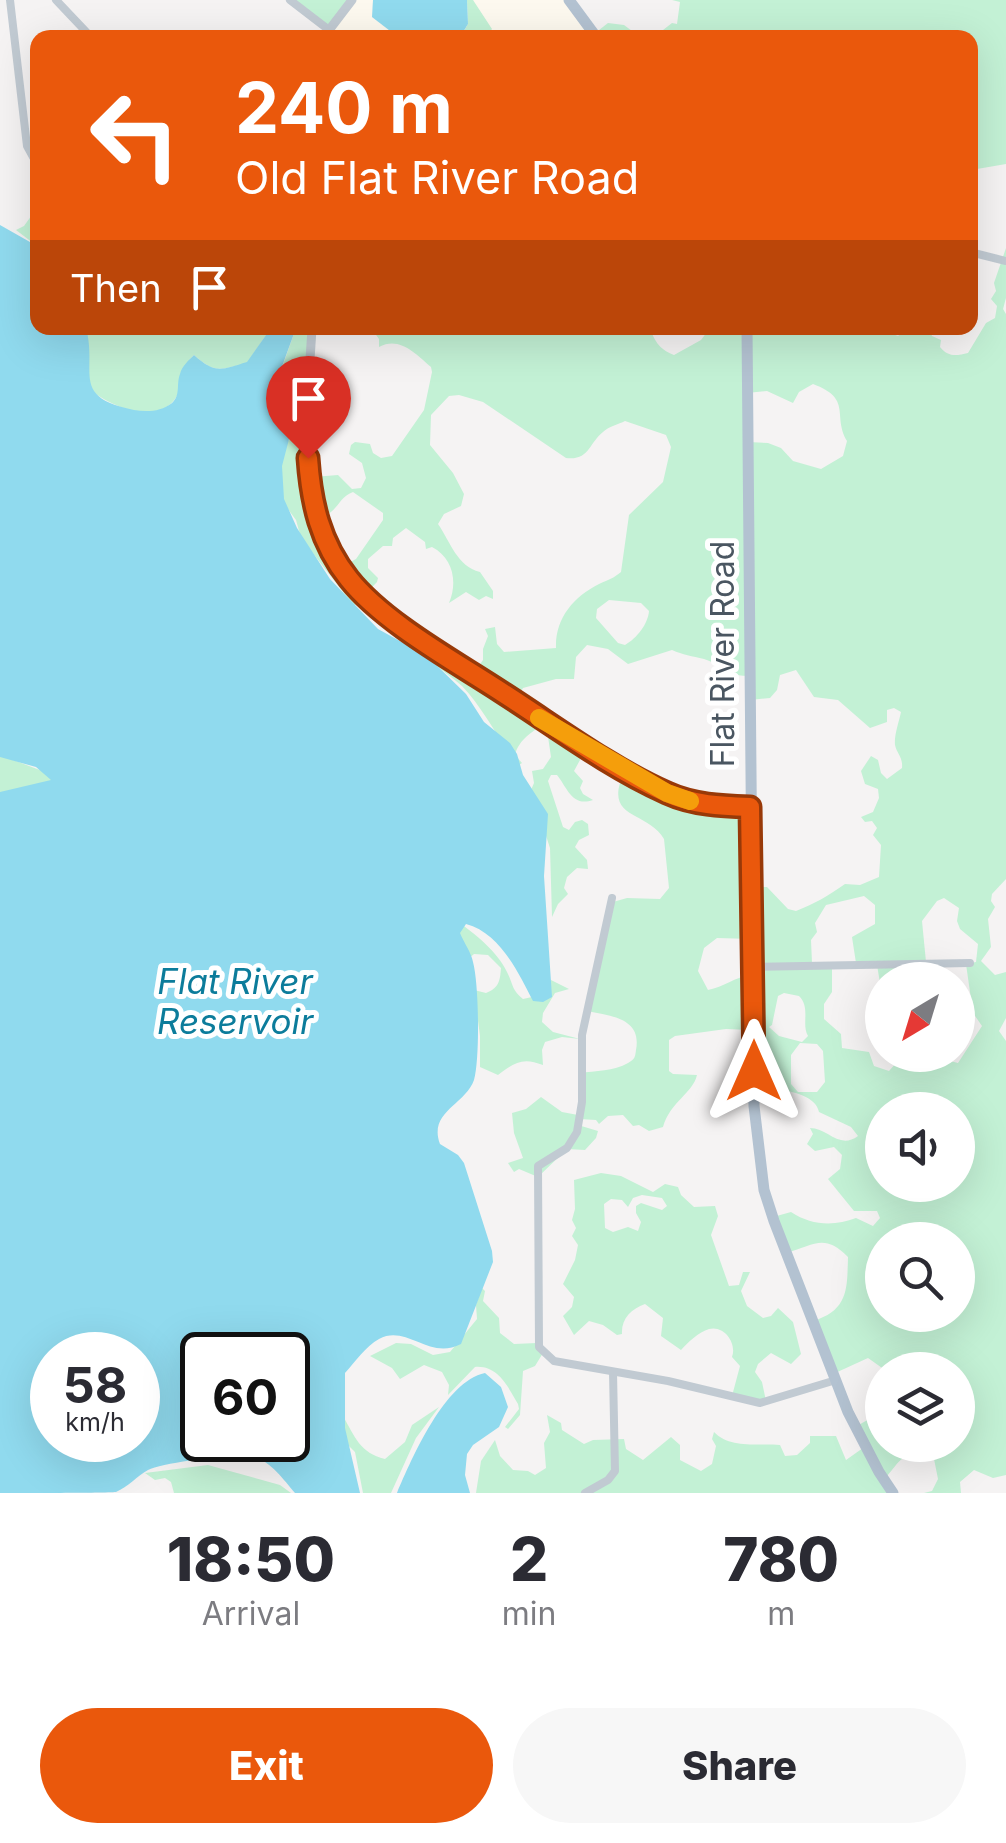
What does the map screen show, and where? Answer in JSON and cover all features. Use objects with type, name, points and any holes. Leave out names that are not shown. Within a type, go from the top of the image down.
[{"type":"main road","points":[[570,0],[591,30]]},
{"type":"main road","name":"Flat River Road","points":[[747,335],[754,1106],[764,1190],[861,1439],[893,1493]]},
{"type":"street","points":[[10,0],[30,151]]},
{"type":"street","points":[[56,0],[84,30]]},
{"type":"street","points":[[290,0],[322,30]]},
{"type":"street","points":[[329,30],[352,0]]},
{"type":"street","points":[[978,254],[1006,262]]},
{"type":"street","points":[[312,335],[308,458],[313,509],[320,530],[350,580],[374,603],[448,657],[631,773],[678,797],[750,807]]},
{"type":"street","points":[[612,898],[582,1035],[582,1102],[577,1132],[567,1148],[538,1166],[539,1347],[554,1361],[668,1380],[760,1403],[836,1380]]},
{"type":"street","points":[[753,967],[865,965]]},
{"type":"street","points":[[586,1493],[615,1471],[613,1372]]},
{"type":"shaded area","points":[[352,0],[373,0],[372,17],[389,30],[328,30]]},
{"type":"shaded area","points":[[473,0],[568,0],[590,29],[490,30]]},
{"type":"green space","points":[[290,0],[352,0],[328,30]]},
{"type":"green space","points":[[467,0],[473,0],[492,29],[465,30]]},
{"type":"green space","points":[[672,0],[1006,0],[1006,164],[978,169],[978,30],[663,30],[677,24],[680,2]]},
{"type":"green space","points":[[608,23],[631,30],[599,30]]},
{"type":"green space","points":[[30,218],[30,241],[16,230]]},
{"type":"green space","points":[[1006,248],[1006,879],[992,894],[995,907],[988,919],[991,947],[981,961],[995,975],[1006,972],[1006,1018],[999,1031],[1006,1041],[1006,1475],[993,1478],[974,1470],[960,1482],[961,1493],[924,1493],[932,1491],[938,1479],[935,1462],[975,1462],[975,1352],[865,1352],[865,1359],[833,1374],[813,1321],[840,1304],[846,1288],[848,1257],[825,1243],[786,1253],[773,1217],[791,1212],[815,1222],[856,1218],[865,1222],[865,1332],[975,1332],[975,1222],[876,1222],[880,1218],[877,1211],[854,1211],[828,1179],[840,1169],[842,1155],[834,1147],[815,1151],[807,1144],[813,1134],[810,1128],[845,1141],[858,1136],[851,1127],[819,1112],[809,1099],[793,1092],[782,1090],[774,1097],[754,1100],[751,1030],[726,1029],[669,1040],[669,1071],[697,1075],[663,1127],[649,1131],[633,1126],[623,1115],[608,1116],[599,1124],[596,1120],[579,1119],[578,1125],[598,1131],[585,1150],[567,1149],[538,1177],[519,1169],[514,1172],[508,1163],[523,1158],[512,1113],[526,1109],[541,1097],[562,1112],[578,1115],[580,1073],[617,1068],[635,1056],[637,1039],[629,1025],[615,1017],[587,1011],[613,902],[627,898],[660,899],[669,888],[664,839],[622,806],[619,787],[625,771],[665,793],[749,807],[753,887],[767,887],[788,909],[796,911],[845,884],[860,885],[879,877],[881,845],[873,835],[877,828],[861,817],[873,812],[878,789],[865,784],[861,771],[871,756],[878,760],[887,779],[902,768],[895,741],[901,712],[887,710],[887,722],[870,728],[838,700],[814,697],[796,670],[780,675],[777,690],[770,698],[750,700],[748,676],[732,674],[710,661],[672,650],[628,664],[608,649],[587,645],[576,657],[574,679],[556,679],[523,688],[516,701],[586,749],[574,771],[583,781],[583,794],[593,800],[575,799],[557,775],[551,775],[548,781],[563,827],[569,830],[582,820],[588,824],[589,835],[575,847],[587,860],[588,869],[577,868],[567,877],[564,888],[568,894],[552,917],[550,848],[531,790],[532,771],[543,769],[551,757],[546,723],[520,744],[515,755],[522,763],[519,765],[470,695],[430,661],[456,665],[473,674],[483,660],[488,636],[485,629],[495,627],[497,644],[504,652],[556,648],[562,618],[574,602],[621,572],[629,515],[663,482],[671,447],[666,435],[625,421],[605,430],[580,457],[566,458],[483,402],[449,396],[431,415],[430,445],[464,494],[461,506],[444,514],[438,524],[460,559],[480,572],[493,591],[493,599],[486,596],[479,600],[466,592],[449,603],[453,579],[445,557],[432,547],[426,549],[425,542],[406,528],[393,538],[392,546],[383,546],[368,559],[368,568],[378,578],[377,582],[354,606],[301,538],[296,520],[282,501],[274,462],[296,430],[280,373],[294,335],[311,335],[307,457],[313,477],[338,475],[352,489],[361,488],[366,478],[362,463],[349,454],[351,445],[370,444],[373,453],[381,458],[392,456],[424,410],[432,372],[419,356],[400,345],[379,347],[376,335],[653,335],[660,347],[674,355],[705,335],[932,335],[941,340],[943,350],[956,355],[968,353],[986,323],[995,318],[997,306],[991,299]],"holes":[[[813,384],[837,402],[847,441],[843,456],[821,469],[793,461],[781,448],[768,443],[748,442],[747,393],[767,391],[793,403],[799,392]],[[353,492],[383,513],[383,520],[356,559],[341,567],[317,519]],[[609,600],[641,603],[649,611],[641,630],[625,645],[618,643],[596,618],[597,609]],[[717,938],[751,939],[752,975],[708,990],[698,971],[704,948]],[[778,996],[799,996],[803,1001],[808,1036],[802,1042],[779,1036],[769,1027]],[[800,1043],[817,1044],[823,1051],[825,1082],[817,1092],[798,1092],[791,1084],[791,1055]]]},
{"type":"green space","points":[[86,335],[266,335],[247,363],[218,369],[194,355],[181,374],[175,399],[155,411],[130,410],[105,400],[86,386]]},
{"type":"green space","points":[[0,755],[45,772],[58,783],[0,794]]},
{"type":"green space","points":[[457,921],[498,957],[523,999],[541,995],[551,980],[569,989],[555,993],[542,1022],[553,1032],[580,1039],[562,1037],[545,1042],[543,1065],[519,1062],[498,1075],[480,1067],[474,990],[486,993],[494,989],[501,968],[488,955],[474,954],[466,961]]},
{"type":"green space","points":[[601,1173],[621,1176],[653,1192],[665,1184],[678,1187],[694,1207],[715,1206],[718,1216],[711,1235],[729,1286],[739,1285],[743,1272],[750,1272],[741,1291],[747,1306],[763,1318],[778,1308],[793,1322],[801,1354],[791,1364],[771,1353],[755,1372],[766,1401],[732,1396],[740,1366],[732,1357],[733,1347],[725,1333],[705,1330],[681,1350],[661,1336],[663,1318],[645,1304],[628,1315],[622,1334],[589,1321],[574,1335],[563,1316],[572,1307],[574,1297],[563,1284],[578,1245],[572,1236],[576,1228],[572,1220],[574,1180]],"holes":[[[642,1195],[662,1198],[667,1206],[662,1210],[641,1203],[636,1206],[641,1222],[638,1231],[628,1227],[613,1232],[605,1228],[604,1204],[611,1199],[622,1200],[628,1207],[633,1198]]]},
{"type":"green space","points":[[482,1288],[483,1301],[499,1318],[500,1333],[514,1344],[537,1343],[543,1353],[535,1366],[523,1371],[520,1415],[508,1429],[505,1427],[519,1409],[518,1404],[501,1378],[490,1370],[475,1367],[448,1395],[449,1385],[442,1372],[424,1365],[400,1379],[392,1368],[370,1356],[396,1343],[411,1344],[433,1355],[450,1352],[477,1319],[476,1305]]},
{"type":"green space","points":[[439,1407],[416,1438],[391,1493],[363,1493],[355,1452],[342,1439],[343,1416],[364,1448],[385,1459],[405,1442],[412,1425]]},
{"type":"green space","points":[[547,1415],[584,1444],[624,1439],[626,1449],[643,1460],[671,1437],[680,1445],[680,1460],[701,1471],[712,1464],[714,1432],[736,1443],[780,1445],[785,1456],[797,1455],[810,1443],[810,1436],[836,1436],[846,1460],[863,1448],[855,1427],[865,1421],[865,1462],[898,1462],[884,1480],[892,1493],[476,1493],[481,1461],[495,1440],[500,1456],[513,1470],[535,1475],[546,1468],[544,1443],[550,1432]]},
{"type":"green space","points":[[208,1465],[280,1485],[291,1493],[174,1493],[171,1482],[165,1478],[155,1480],[145,1473]]},
{"type":"water","points":[[373,0],[467,0],[468,24],[464,30],[389,30],[372,17]]},
{"type":"water","name":"Flat River Reservoir","points":[[0,225],[30,242],[30,335],[87,335],[93,390],[114,405],[143,411],[163,408],[175,400],[181,371],[194,355],[213,368],[231,367],[247,362],[266,335],[293,335],[280,372],[293,424],[282,466],[284,499],[297,528],[330,579],[378,629],[427,656],[466,694],[484,722],[510,743],[523,775],[548,814],[544,876],[552,997],[543,1002],[533,1001],[507,955],[489,936],[466,924],[460,933],[475,973],[476,1070],[469,1089],[443,1116],[438,1133],[440,1144],[464,1163],[493,1262],[461,1344],[439,1348],[389,1336],[370,1346],[345,1373],[345,1428],[360,1493],[295,1493],[264,1462],[310,1462],[310,1332],[180,1332],[180,1462],[185,1462],[144,1472],[116,1492],[0,1493],[0,792],[51,780],[36,767],[0,757]]},
{"type":"water","points":[[485,1373],[501,1387],[508,1407],[499,1427],[473,1445],[467,1454],[465,1475],[470,1493],[397,1493],[444,1405],[470,1379]]},
{"type":"slow traffic","points":[[539,718],[667,793],[690,801]]},
{"type":"route","points":[[308,458],[313,509],[320,530],[350,580],[374,603],[532,713],[667,793],[704,803],[750,807],[754,1071]]}]
